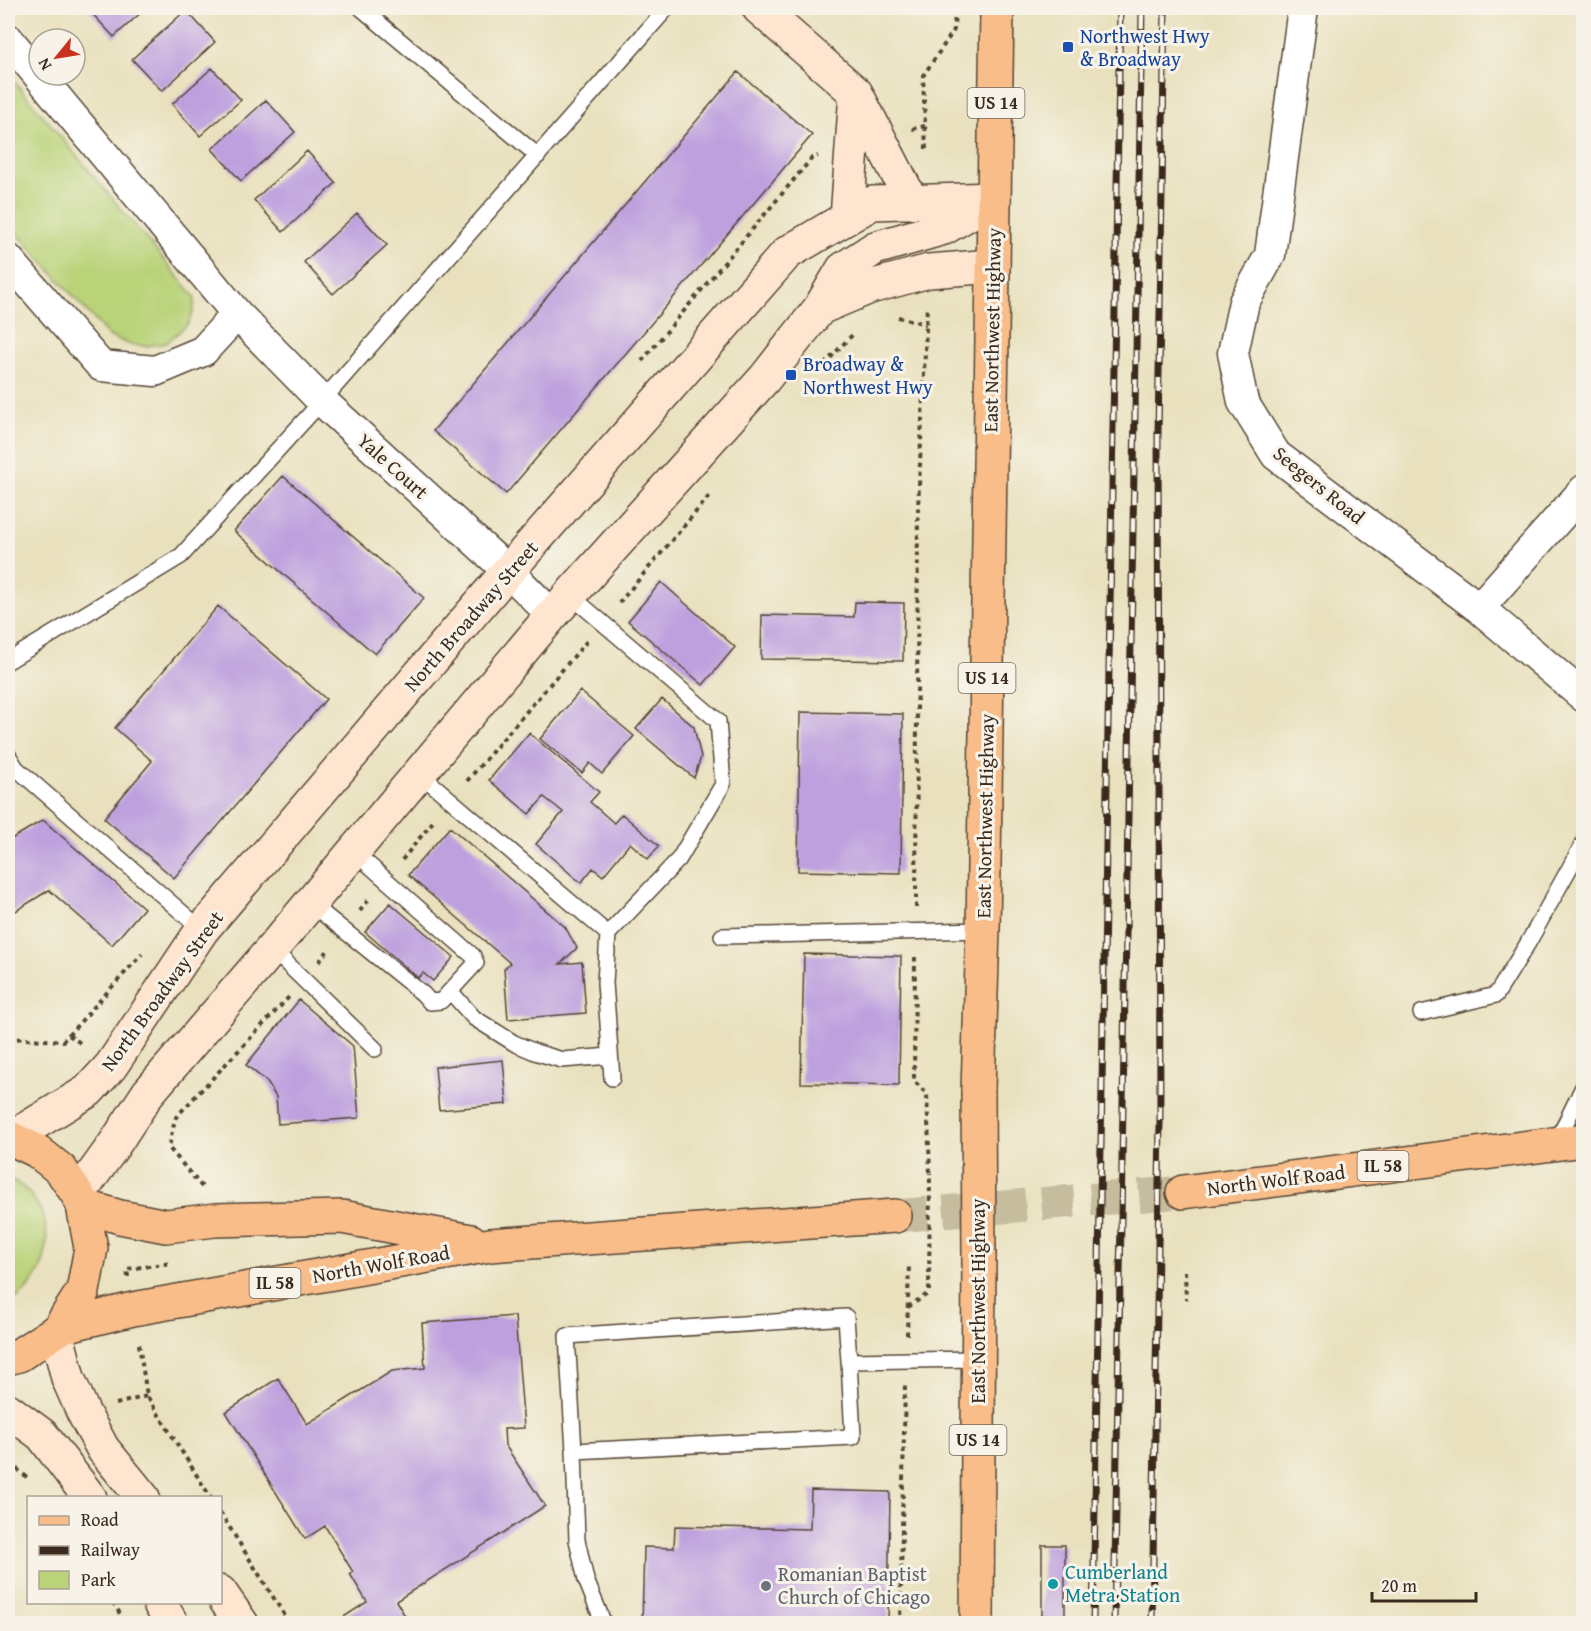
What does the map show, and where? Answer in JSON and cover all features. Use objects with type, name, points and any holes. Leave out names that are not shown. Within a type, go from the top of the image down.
[{"type":"main road","name":"East Northwest Highway","points":[[977,1623],[978,1090],[983,930],[997,8]]},
{"type":"main road","name":"IL 58","points":[[8,1358],[19,1355],[58,1329],[83,1290],[91,1248],[80,1200],[61,1170],[38,1151],[9,1138]]},
{"type":"main road","name":"North Wolf Road","points":[[1183,1192],[1570,1142]]},
{"type":"main road","name":"North Wolf Road","points":[[80,1200],[120,1216],[166,1226],[215,1220],[342,1217],[490,1245]]},
{"type":"main road","name":"North Wolf Road","points":[[58,1329],[133,1309],[490,1245],[896,1216]]},
{"type":"street","name":"Seegers Road","points":[[1303,8],[1270,255],[1244,302],[1233,353],[1243,402],[1276,455],[1479,608],[1584,697]]},
{"type":"street","points":[[765,10],[856,93],[912,202]]},
{"type":"street","name":"Yale Court","points":[[8,39],[237,314],[322,401],[508,571],[561,605]]},
{"type":"street","points":[[847,218],[856,93]]},
{"type":"street","name":"North Broadway Street","points":[[9,1138],[88,1091],[116,1060],[202,930],[508,571],[787,253],[872,203],[994,198]]},
{"type":"street","points":[[80,1200],[148,1093],[561,605],[765,378],[820,308],[843,269],[876,248],[944,228],[994,198]]},
{"type":"street","points":[[8,259],[101,366],[155,371],[203,351],[237,314]]},
{"type":"street","points":[[820,308],[870,287],[929,271],[993,266]]},
{"type":"street","points":[[1479,608],[1584,490]]},
{"type":"street","points":[[58,1329],[68,1378],[83,1412],[103,1449],[142,1496]]},
{"type":"street","points":[[8,1410],[42,1435],[89,1496]]},
{"type":"street","points":[[222,1595],[242,1623]]},
{"type":"street","points":[[160,1604],[172,1623]]},
{"type":"lane","points":[[361,8],[537,156]]},
{"type":"lane","points":[[8,661],[181,556],[322,401],[667,8]]},
{"type":"lane","points":[[561,605],[603,622],[718,721],[723,784],[679,859],[608,934],[605,983],[612,1078]]},
{"type":"lane","points":[[8,755],[16,768],[202,930]]},
{"type":"lane","points":[[419,773],[608,934]]},
{"type":"lane","points":[[1421,1012],[1496,995],[1528,943],[1584,842]]},
{"type":"lane","points":[[310,903],[430,1002],[441,1001],[476,963],[473,956],[353,851]]},
{"type":"lane","points":[[722,936],[983,930]]},
{"type":"lane","points":[[272,949],[375,1049]]},
{"type":"lane","points":[[450,991],[474,1018],[514,1043],[535,1052],[562,1060],[610,1056]]},
{"type":"lane","points":[[1570,1142],[1584,1085]]},
{"type":"lane","points":[[574,1451],[853,1437],[846,1317],[567,1336],[577,1540],[586,1580],[604,1623]]},
{"type":"lane","points":[[849,1361],[978,1359]]},
{"type":"path","points":[[925,139],[923,76],[954,30],[955,8]]},
{"type":"path","points":[[891,315],[926,324],[918,508],[914,1082],[927,1094],[930,1173],[929,1291],[907,1308]]},
{"type":"path","points":[[816,372],[855,332]]},
{"type":"path","points":[[206,1192],[169,1148],[176,1117],[304,980],[451,801],[717,487]]},
{"type":"path","points":[[900,1623],[909,1264]]},
{"type":"path","points":[[1185,1271],[1186,1300]]},
{"type":"path","points":[[140,1351],[147,1396],[210,1496]]},
{"type":"path","points":[[8,1466],[16,1468]]},
{"type":"path","points":[[222,1515],[290,1623]]},
{"type":"path","points":[[114,1604],[126,1623]]},
{"type":"green space","points":[[8,74],[195,297],[193,313],[187,325],[166,343],[146,346],[131,345],[109,336],[8,223]]},
{"type":"green space","points":[[8,1178],[25,1189],[37,1204],[44,1222],[47,1240],[44,1259],[37,1276],[25,1291],[8,1303]]},
{"type":"building","points":[[87,8],[146,8],[114,37]]},
{"type":"building","points":[[186,10],[215,42],[162,91],[132,59]]},
{"type":"building","points":[[212,68],[241,100],[200,136],[172,104]]},
{"type":"building","points":[[738,72],[812,135],[506,494],[433,431]]},
{"type":"building","points":[[266,100],[295,132],[241,181],[212,149]]},
{"type":"building","points":[[307,151],[336,183],[283,232],[254,200]]},
{"type":"building","points":[[357,213],[387,245],[333,294],[304,262]]},
{"type":"building","points":[[283,476],[424,598],[375,654],[234,531]]},
{"type":"building","points":[[661,582],[735,647],[703,685],[628,621]]},
{"type":"building","points":[[855,602],[904,603],[903,661],[761,659],[762,615],[854,617]]},
{"type":"building","points":[[218,606],[326,699],[174,878],[104,818],[152,761],[115,728]]},
{"type":"building","points":[[580,691],[634,736],[602,774],[590,763],[582,773],[540,739]]},
{"type":"building","points":[[662,699],[694,727],[701,757],[694,778],[636,729]]},
{"type":"building","points":[[800,712],[903,714],[901,873],[798,871]]},
{"type":"building","points":[[529,733],[599,792],[590,802],[614,823],[622,814],[659,846],[648,859],[630,843],[603,876],[593,868],[581,883],[536,844],[563,812],[544,797],[529,814],[489,780]]},
{"type":"building","points":[[43,820],[144,908],[112,945],[49,890],[8,916],[8,841]]},
{"type":"building","points":[[450,827],[565,927],[577,948],[560,964],[582,962],[586,1013],[508,1019],[504,969],[510,963],[408,875]]},
{"type":"building","points":[[390,903],[454,957],[433,981],[423,973],[418,978],[365,932]]},
{"type":"building","points":[[804,954],[901,956],[899,1085],[801,1083]]},
{"type":"building","points":[[299,1000],[353,1046],[359,1118],[278,1124],[276,1097],[267,1082],[246,1065]]},
{"type":"building","points":[[503,1060],[507,1104],[439,1110],[435,1067]]},
{"type":"building","points":[[515,1316],[524,1428],[504,1429],[505,1445],[545,1506],[396,1601],[410,1624],[345,1624],[342,1618],[367,1602],[350,1574],[353,1572],[325,1526],[305,1539],[226,1412],[278,1378],[307,1424],[392,1371],[425,1368],[422,1323]]},
{"type":"building","name":"Romanian Baptist Church of Chicago","points":[[811,1490],[890,1492],[888,1624],[642,1624],[644,1547],[674,1548],[675,1526],[810,1529]]},
{"type":"building","name":"Cumberland Metra Station","points":[[1042,1545],[1065,1545],[1065,1623],[1042,1623]]},
{"type":"tunnel","points":[[895,1216],[1183,1192]]},
{"type":"railway","points":[[1093,1624],[1120,8]]},
{"type":"railway","points":[[1114,1624],[1142,8]]},
{"type":"railway","points":[[1152,1624],[1160,1121],[1158,433],[1165,8]]},
{"type":"place","name":"Northwest Hwy & Broadway","points":[[1068,47]]},
{"type":"place","name":"Broadway & Northwest Hwy","points":[[791,375]]},
{"type":"place","name":"Cumberland Metra Station","points":[[1053,1584]]},
{"type":"place","name":"Romanian Baptist Church of Chicago","points":[[766,1586]]}]
